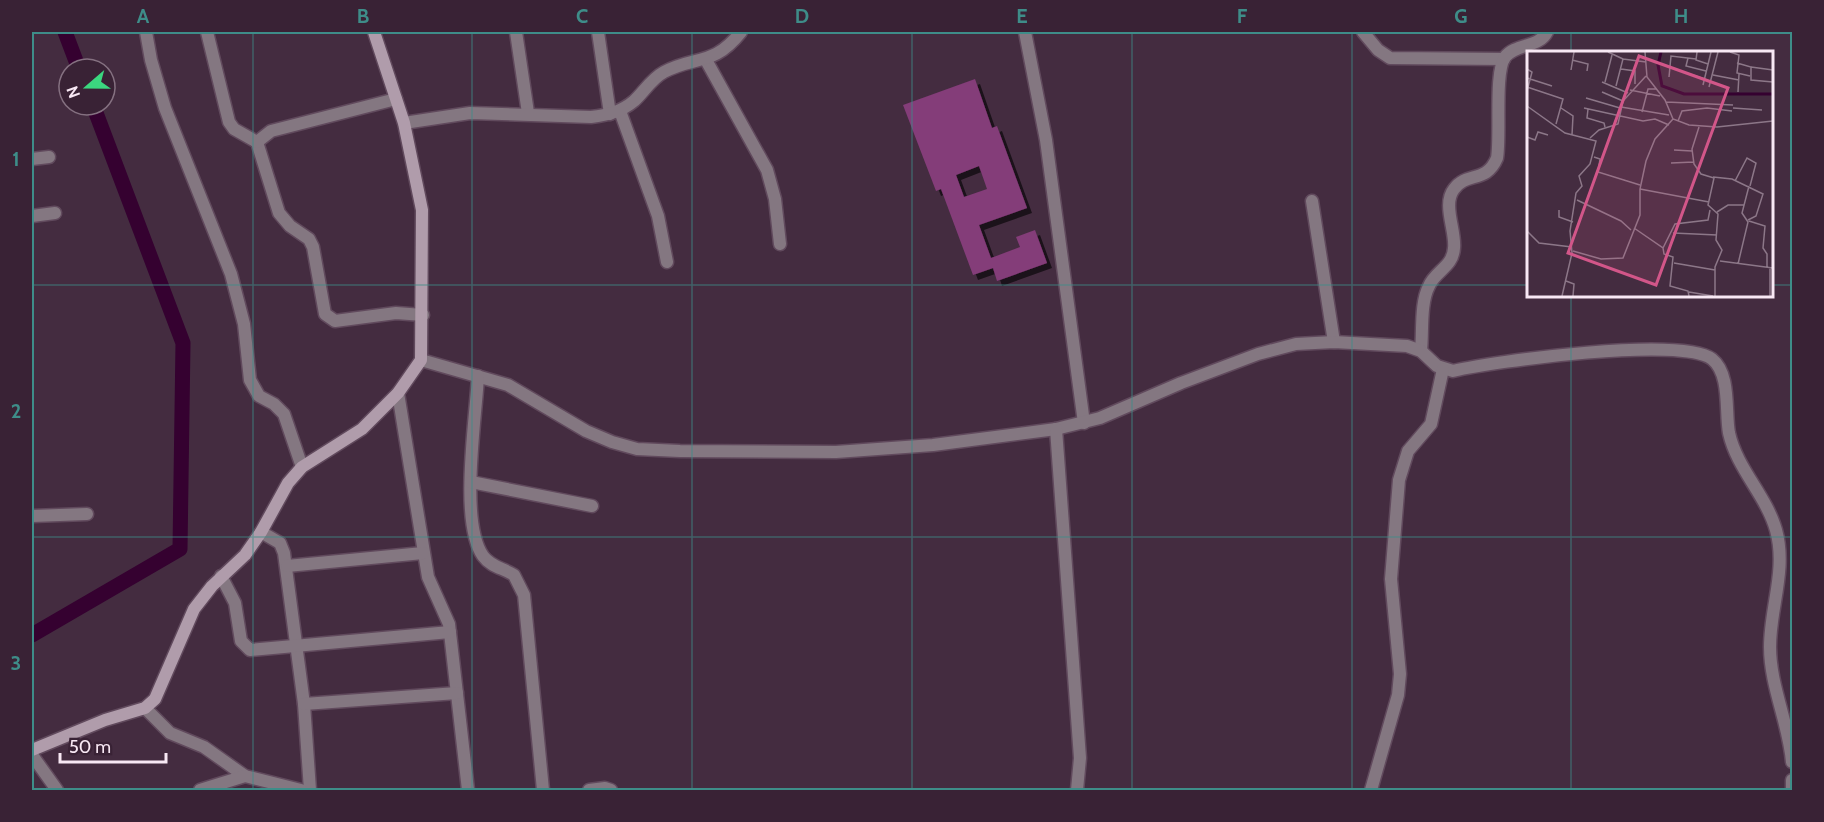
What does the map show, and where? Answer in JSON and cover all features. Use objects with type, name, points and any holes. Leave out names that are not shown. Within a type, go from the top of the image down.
[{"type":"street","points":[[146,32],[151,60],[165,108],[231,274],[244,324],[250,380],[259,396],[274,404],[284,414],[302,467]]},
{"type":"street","points":[[207,32],[229,122],[234,129],[257,141],[279,213],[283,220],[309,239],[313,247],[323,307],[330,319],[343,321],[396,313],[423,315]]},
{"type":"street","points":[[32,750],[105,720],[145,708],[162,687],[166,669],[194,609],[221,576],[245,555],[261,532],[288,483],[302,467],[362,429],[398,393],[421,360],[422,210],[404,123],[374,32]]},
{"type":"street","points":[[516,32],[528,113]]},
{"type":"street","points":[[598,32],[615,112],[658,216],[668,262]]},
{"type":"street","points":[[404,123],[470,113],[528,113],[591,117],[615,112],[634,101],[665,72],[706,60],[719,52],[741,32]]},
{"type":"street","points":[[1025,32],[1046,140],[1084,423]]},
{"type":"street","points":[[1363,32],[1378,50],[1390,58],[1504,59]]},
{"type":"street","points":[[1420,351],[1428,287],[1448,266],[1454,249],[1451,194],[1460,184],[1485,175],[1493,169],[1497,158],[1500,74],[1504,59],[1512,52],[1541,40],[1547,32]]},
{"type":"street","points":[[706,60],[767,170],[775,199],[780,244]]},
{"type":"street","points":[[257,141],[271,131],[396,99]]},
{"type":"street","points":[[32,159],[50,157]]},
{"type":"street","points":[[1311,201],[1334,342]]},
{"type":"street","points":[[32,216],[55,213]]},
{"type":"street","points":[[421,360],[508,385],[586,431],[637,449],[836,452],[933,446],[1084,423],[1258,354],[1296,344],[1334,342],[1396,345],[1420,351],[1443,369],[1453,371],[1580,352],[1682,351],[1702,353],[1714,361],[1722,374],[1730,435],[1738,458],[1767,504],[1776,532],[1780,584],[1770,648],[1792,762]]},
{"type":"street","points":[[1371,790],[1398,695],[1400,674],[1392,614],[1391,568],[1399,480],[1408,452],[1431,424],[1443,369]]},
{"type":"street","points":[[478,376],[470,510],[478,548],[493,566],[514,575],[524,595],[543,790]]},
{"type":"street","points":[[398,393],[430,586],[447,616],[450,632],[468,790]]},
{"type":"street","points":[[1056,429],[1080,758],[1077,790]]},
{"type":"street","points":[[471,482],[592,506]]},
{"type":"street","points":[[32,516],[87,514]]},
{"type":"street","points":[[261,532],[280,543],[287,566],[304,704],[310,790]]},
{"type":"street","points":[[287,566],[423,553]]},
{"type":"street","points":[[221,576],[235,603],[241,641],[245,648],[258,651],[450,632]]},
{"type":"street","points":[[304,704],[457,693]]},
{"type":"street","points":[[145,708],[170,733],[204,747],[245,776],[301,790]]},
{"type":"street","points":[[32,755],[57,790]]},
{"type":"street","points":[[200,790],[245,776]]},
{"type":"street","points":[[1792,780],[1792,790]]},
{"type":"street","points":[[589,790],[605,788],[611,790]]},
{"type":"building","points":[[975,79],[992,128],[997,126],[1027,208],[979,225],[991,258],[1020,247],[1016,237],[1035,230],[1047,263],[997,281],[993,268],[973,275],[941,189],[936,191],[903,105]],"holes":[[[979,166],[987,189],[964,197],[956,175]]]},
{"type":"waterway","points":[[65,32],[74,57]]},
{"type":"waterway","points":[[32,635],[180,549],[183,343],[98,117]]}]
